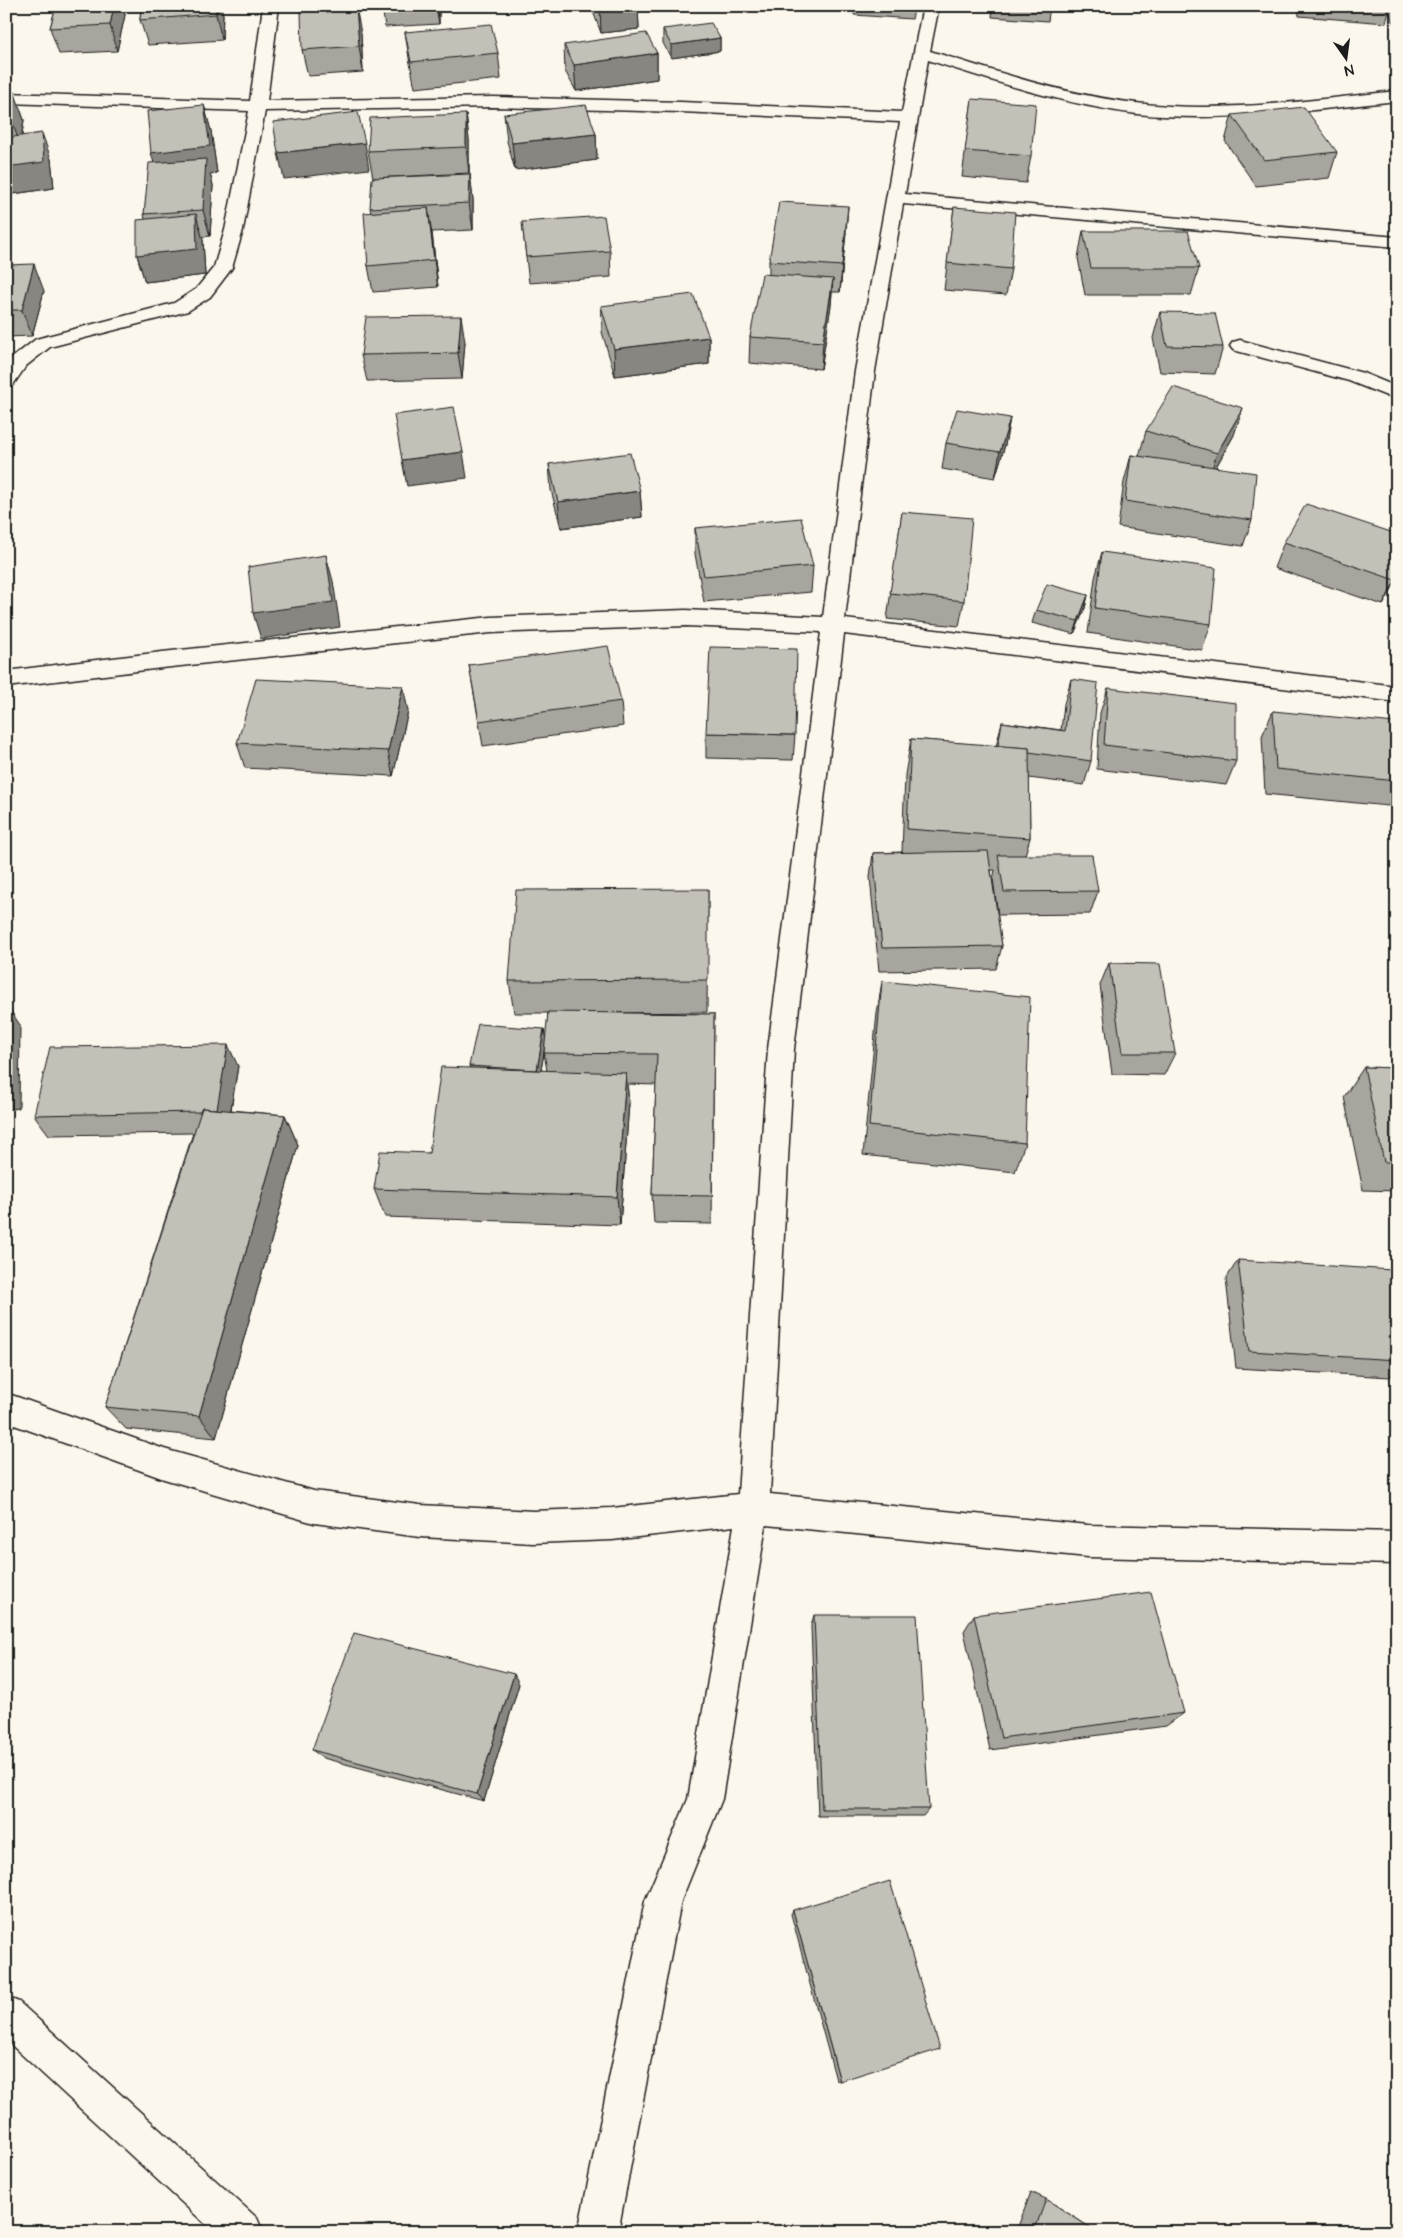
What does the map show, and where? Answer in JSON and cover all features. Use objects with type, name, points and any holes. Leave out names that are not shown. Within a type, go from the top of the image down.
[{"type":"street","points":[[6,381],[19,362],[43,344],[181,307],[203,293],[223,268],[234,230],[258,106],[271,6]]},
{"type":"street","points":[[598,2232],[663,1901],[705,1798],[754,1508],[781,1049],[865,372],[931,6]]},
{"type":"street","points":[[922,53],[1066,96],[1103,104],[1168,111],[1229,110],[1320,104],[1397,96]]},
{"type":"street","points":[[6,98],[258,106],[503,102],[681,107],[910,118]]},
{"type":"street","points":[[895,198],[1397,242]]},
{"type":"street","points":[[1240,346],[1356,377],[1397,394]]},
{"type":"street","points":[[6,679],[171,659],[491,625],[686,618],[834,625],[1397,694]]},
{"type":"street","points":[[6,1407],[164,1464],[314,1507],[420,1522],[533,1528],[612,1524],[754,1508],[1088,1541],[1397,1548]]},
{"type":"street","points":[[6,2015],[243,2232]]},
{"type":"building","points":[[56,6],[114,6],[110,25],[50,28]]},
{"type":"building","points":[[141,6],[216,6],[216,14],[140,20]]},
{"type":"building","points":[[356,7],[359,46],[302,50],[301,11]]},
{"type":"building","points":[[711,23],[720,38],[671,45],[663,29]]},
{"type":"building","points":[[491,24],[498,53],[411,62],[405,32]]},
{"type":"building","points":[[646,33],[657,53],[574,65],[564,45]]},
{"type":"building","points":[[6,94],[15,94],[11,118],[6,119]]},
{"type":"building","points":[[972,99],[1036,104],[1031,156],[965,151]]},
{"type":"building","points":[[204,105],[210,146],[151,153],[147,111]]},
{"type":"building","points":[[586,105],[596,134],[512,143],[504,114]]},
{"type":"building","points":[[1304,107],[1337,152],[1264,160],[1232,115]]},
{"type":"building","points":[[358,112],[365,143],[278,153],[273,122]]},
{"type":"building","points":[[466,114],[466,147],[368,151],[370,118]]},
{"type":"building","points":[[42,133],[44,162],[6,167],[6,138]]},
{"type":"building","points":[[206,159],[203,210],[144,214],[149,163]]},
{"type":"building","points":[[470,174],[469,203],[370,208],[372,178]]},
{"type":"building","points":[[779,202],[848,206],[842,266],[769,261]]},
{"type":"building","points":[[954,207],[1015,212],[1011,269],[947,263]]},
{"type":"building","points":[[428,208],[434,260],[368,266],[364,213]]},
{"type":"building","points":[[196,214],[197,249],[137,255],[137,220]]},
{"type":"building","points":[[604,216],[610,251],[526,257],[522,222]]},
{"type":"building","points":[[1083,231],[1188,231],[1199,268],[1091,268]]},
{"type":"building","points":[[34,264],[22,310],[6,310],[6,265]]},
{"type":"building","points":[[762,274],[833,279],[823,342],[750,337]]},
{"type":"building","points":[[693,294],[709,337],[614,349],[601,306]]},
{"type":"building","points":[[1160,312],[1215,313],[1223,347],[1167,346]]},
{"type":"building","points":[[461,316],[458,353],[361,355],[366,317]]},
{"type":"building","points":[[1173,387],[1243,408],[1217,453],[1146,431]]},
{"type":"building","points":[[454,407],[463,452],[402,460],[394,415]]},
{"type":"building","points":[[957,409],[1010,418],[1000,452],[946,443]]},
{"type":"building","points":[[630,453],[640,491],[558,502],[549,464]]},
{"type":"building","points":[[1131,455],[1256,473],[1252,520],[1125,501]]},
{"type":"building","points":[[1306,504],[1397,534],[1397,577],[1395,580],[1284,542]]},
{"type":"building","points":[[902,512],[972,518],[964,601],[890,593]]},
{"type":"building","points":[[801,518],[813,566],[704,576],[695,528]]},
{"type":"building","points":[[1102,552],[1216,568],[1211,624],[1095,608]]},
{"type":"building","points":[[326,555],[333,602],[253,613],[248,567]]},
{"type":"building","points":[[1047,584],[1088,595],[1078,621],[1036,610]]},
{"type":"building","points":[[608,646],[621,701],[479,721],[469,665]]},
{"type":"building","points":[[710,647],[797,649],[795,735],[706,733]]},
{"type":"building","points":[[256,679],[403,686],[388,751],[237,743]]},
{"type":"building","points":[[1071,679],[1098,683],[1091,761],[1029,752],[1029,748],[998,746],[1002,722],[1065,731]]},
{"type":"building","points":[[1108,688],[1236,703],[1236,761],[1104,745]]},
{"type":"building","points":[[1273,711],[1395,723],[1397,781],[1276,769]]},
{"type":"building","points":[[911,739],[1029,748],[1030,838],[907,829]]},
{"type":"building","points":[[988,851],[1002,946],[882,948],[873,853]]},
{"type":"building","points":[[998,855],[1092,855],[1098,891],[1004,892]]},
{"type":"building","points":[[708,889],[708,980],[509,981],[516,890]]},
{"type":"building","points":[[1109,963],[1160,964],[1175,1053],[1122,1053]]},
{"type":"building","points":[[882,981],[1030,997],[1025,1143],[869,1126]]},
{"type":"building","points":[[548,1012],[714,1014],[712,1196],[652,1195],[657,1054],[544,1053]]},
{"type":"building","points":[[478,1024],[544,1029],[537,1070],[469,1066]]},
{"type":"building","points":[[228,1045],[217,1109],[202,1108],[200,1112],[34,1115],[50,1047]]},
{"type":"building","points":[[441,1067],[626,1073],[617,1197],[374,1189],[380,1151],[429,1153]]},
{"type":"building","points":[[1364,1067],[1397,1068],[1397,1162],[1384,1162]]},
{"type":"building","points":[[202,1108],[285,1115],[199,1416],[105,1407]]},
{"type":"building","points":[[1238,1260],[1392,1270],[1397,1298],[1397,1360],[1249,1351]]},
{"type":"building","points":[[1151,1592],[1184,1713],[1001,1738],[974,1615]]},
{"type":"building","points":[[814,1615],[917,1615],[929,1809],[822,1809]]},
{"type":"building","points":[[354,1633],[514,1674],[477,1794],[312,1750]]},
{"type":"building","points":[[890,1881],[940,2049],[840,2081],[793,1910]]},
{"type":"building","points":[[1046,2199],[1097,2232],[1034,2232]]}]
